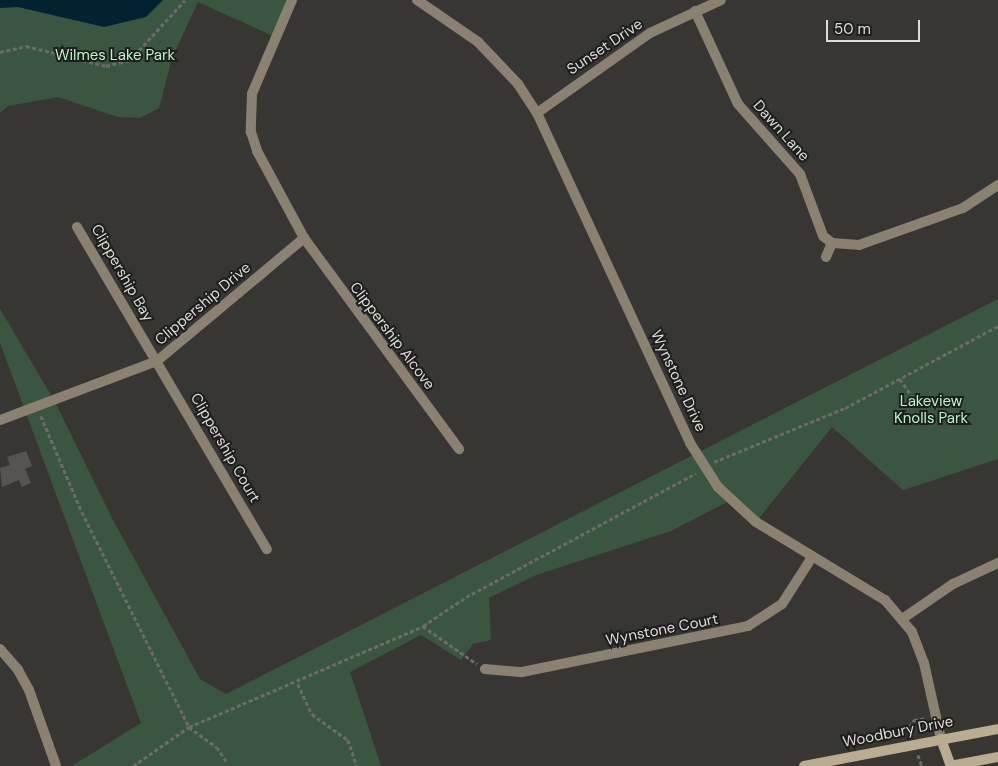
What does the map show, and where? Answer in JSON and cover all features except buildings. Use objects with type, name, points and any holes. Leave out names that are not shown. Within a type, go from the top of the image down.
[{"type":"main road","name":"Woodbury Drive","points":[[804,766],[998,729]]},
{"type":"main road","points":[[941,740],[950,766],[998,757]]},
{"type":"street","name":"Clippership Alcove","points":[[292,0],[257,74],[250,114],[268,176],[304,238],[459,449]]},
{"type":"street","name":"Wynstone Drive","points":[[417,0],[478,42],[518,84],[537,113],[705,467],[756,522],[863,585],[902,619],[921,653],[941,740]]},
{"type":"street","name":"Sunset Drive","points":[[537,113],[650,34],[721,0]]},
{"type":"street","name":"Dawn Lane","points":[[695,11],[738,104],[800,174],[823,236],[832,243]]},
{"type":"street","points":[[826,257],[832,243],[859,246],[963,208],[998,185]]},
{"type":"street","name":"Clippership Bay","points":[[78,227],[157,361]]},
{"type":"street","name":"Clippership Drive","points":[[0,420],[157,361],[304,238]]},
{"type":"street","name":"Clippership Court","points":[[157,361],[267,549]]},
{"type":"street","name":"Wynstone Court","points":[[485,669],[522,672],[748,626],[782,604],[812,556]]},
{"type":"street","points":[[902,619],[953,584],[998,563]]},
{"type":"street","points":[[0,649],[18,670],[56,766]]},
{"type":"path","points":[[0,52],[26,46],[106,66],[130,60],[185,0]]},
{"type":"path","points":[[715,462],[845,408],[998,326]]},
{"type":"path","points":[[900,378],[919,406]]},
{"type":"path","points":[[36,406],[82,512],[189,727],[218,746],[226,761]]},
{"type":"path","points":[[133,766],[189,727],[298,683],[423,626],[491,583],[696,473]]},
{"type":"path","points":[[423,626],[485,669]]},
{"type":"path","points":[[298,683],[312,714],[348,740],[357,766]]},
{"type":"green space","name":"Wilmes Lake Park","points":[[0,0],[292,0],[275,37],[198,2],[172,58],[159,108],[140,118],[118,117],[58,97],[8,106],[0,113]]},
{"type":"green space","name":"Lakeview Knolls Park","points":[[998,299],[998,459],[903,490],[832,427],[756,522],[731,500],[671,531],[536,575],[489,598],[491,640],[473,644],[461,660],[421,635],[350,672],[381,766],[72,766],[141,723],[0,343],[0,309],[54,400],[113,520],[200,679],[226,694]]},
{"type":"water","points":[[0,0],[163,0],[146,17],[104,27],[18,7],[0,8]]}]
